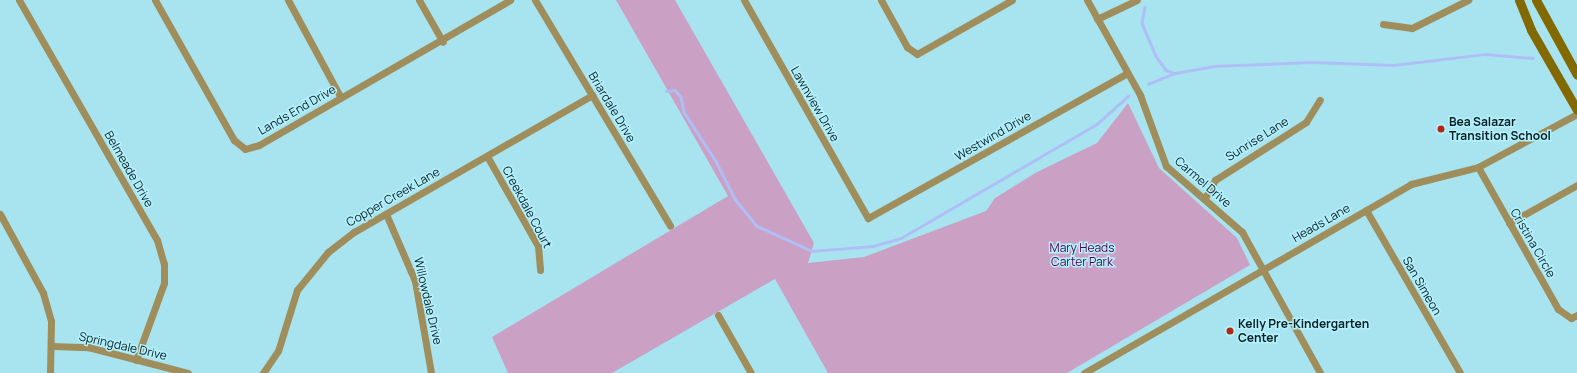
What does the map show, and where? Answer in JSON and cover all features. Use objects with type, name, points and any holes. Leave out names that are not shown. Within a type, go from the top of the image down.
[{"type":"main road","points":[[1519,0],[1531,30],[1577,112]]},
{"type":"main road","points":[[1536,0],[1577,75]]},
{"type":"street","name":"Belmeade Drive","points":[[19,0],[156,240],[164,264],[164,283],[136,360]]},
{"type":"street","name":"Lands End Drive","points":[[155,0],[234,140],[245,149],[259,145],[443,42],[510,0]]},
{"type":"street","points":[[288,0],[341,98]]},
{"type":"street","points":[[419,0],[443,42]]},
{"type":"street","name":"Briardale Drive","points":[[535,0],[670,226]]},
{"type":"street","name":"Lawnview Drive","points":[[744,0],[868,218]]},
{"type":"street","points":[[881,0],[907,47],[917,54],[1012,0]]},
{"type":"street","name":"Carmel Drive","points":[[1087,0],[1140,95],[1166,166],[1205,198],[1242,232],[1320,373]]},
{"type":"street","points":[[1097,19],[1137,0]]},
{"type":"street","points":[[1383,24],[1412,28],[1468,0]]},
{"type":"street","name":"Westwind Drive","points":[[868,218],[1128,73]]},
{"type":"street","name":"Copper Creek Lane","points":[[263,373],[278,351],[287,312],[310,271],[338,243],[592,95]]},
{"type":"street","name":"Sunrise Lane","points":[[1205,198],[1215,180],[1227,170],[1306,122],[1320,100]]},
{"type":"street","name":"Heads Lane","points":[[1084,373],[1411,184],[1478,167],[1577,112]]},
{"type":"street","name":"Creekdale Court","points":[[487,156],[538,246],[540,270]]},
{"type":"street","name":"Cristina Circle","points":[[1478,167],[1558,309],[1571,318],[1577,315]]},
{"type":"street","points":[[1509,223],[1577,186]]},
{"type":"street","name":"San Simeon","points":[[1366,210],[1460,373]]},
{"type":"street","points":[[0,214],[43,293],[51,321],[52,346],[50,373]]},
{"type":"street","name":"Willowdale Drive","points":[[386,214],[414,281],[431,373]]},
{"type":"street","points":[[718,315],[751,373]]},
{"type":"street","name":"Springdale Drive","points":[[52,346],[88,347],[188,373]]},
{"type":"green space","name":"Mary Heads Carter Park","points":[[616,0],[675,0],[814,243],[808,263],[864,257],[986,211],[995,198],[1037,172],[1097,143],[1128,103],[1159,168],[1237,238],[1250,265],[1067,373],[828,373],[775,279],[612,373],[508,373],[492,337],[728,196]]},
{"type":"waterway","points":[[1145,7],[1142,23],[1156,56],[1166,70],[1174,73]]},
{"type":"waterway","points":[[1148,84],[1175,73],[1213,66],[1312,62],[1394,65],[1485,54],[1533,58]]},
{"type":"waterway","points":[[666,91],[675,90],[681,97],[684,112],[716,161],[735,199],[757,226],[812,251],[873,246],[901,238],[1097,124],[1128,96]]},
{"type":"place","name":"Bea Salazar Transition School","points":[[1441,129]]},
{"type":"place","name":"Kelly Pre-Kindergarten Center","points":[[1230,331]]}]
